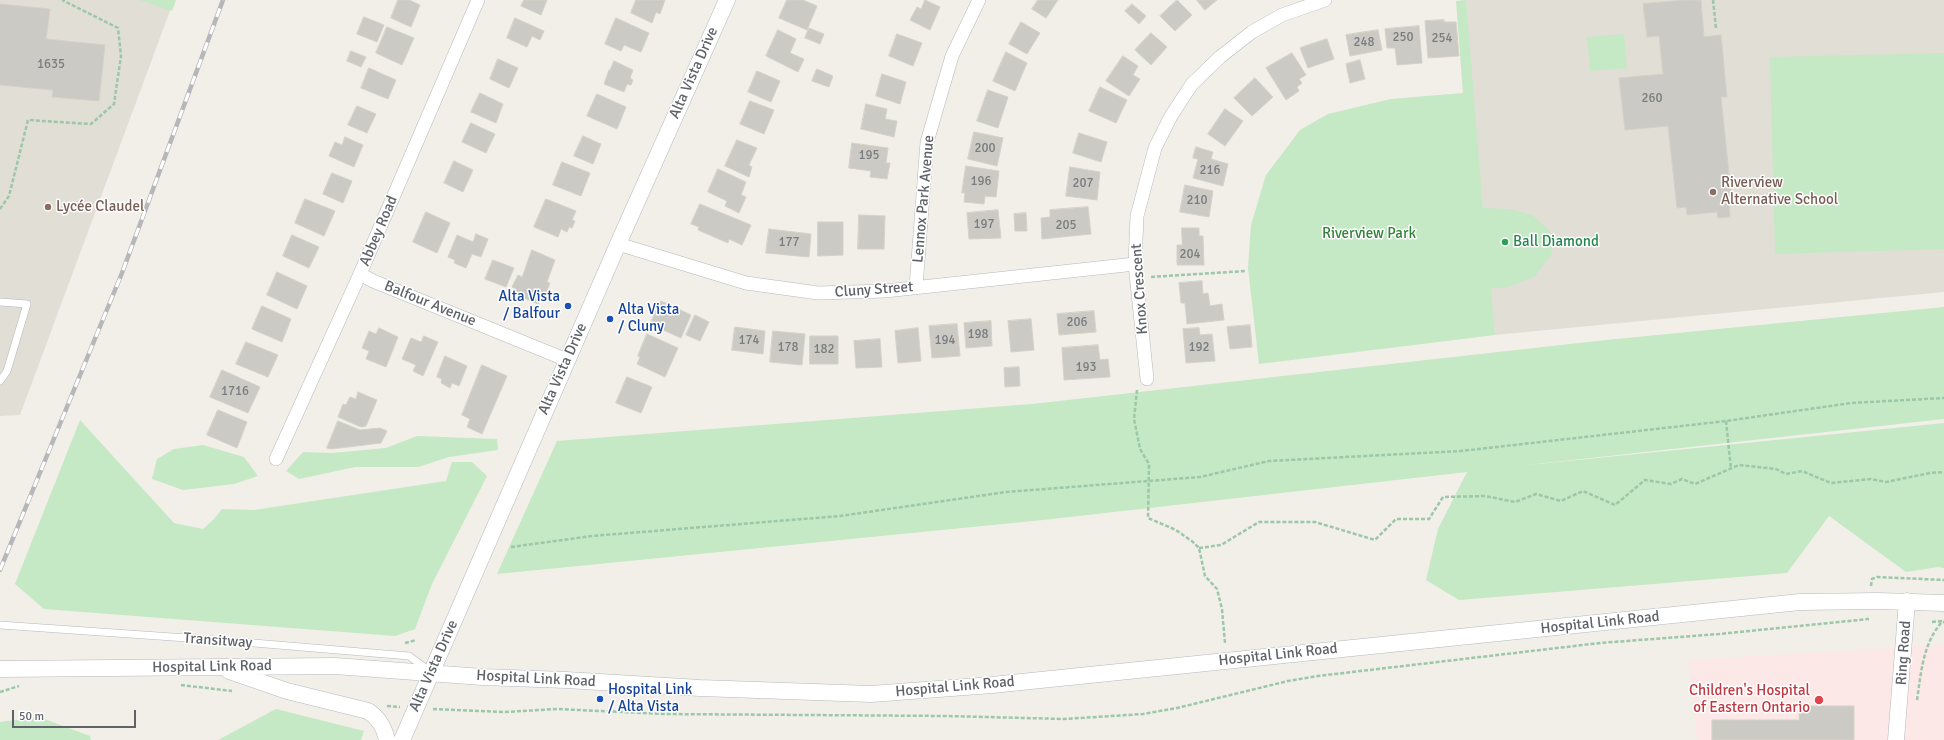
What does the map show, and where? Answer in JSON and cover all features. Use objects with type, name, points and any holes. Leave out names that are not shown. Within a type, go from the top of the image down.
[{"type":"street","name":"Abbey Road","points":[[276,459],[360,274],[478,0]]},
{"type":"street","name":"Alta Vista Drive","points":[[402,740],[430,672],[567,360],[727,0]]},
{"type":"street","name":"Lennox Park Avenue","points":[[916,287],[927,142],[952,56],[979,0]]},
{"type":"street","name":"Knox Crescent","points":[[1147,379],[1135,264],[1137,216],[1155,148],[1171,116],[1192,84],[1220,57],[1252,32],[1282,15],[1326,0]]},
{"type":"street","name":"Cluny Street","points":[[618,244],[746,283],[818,293],[853,293],[1135,264]]},
{"type":"street","name":"Balfour Avenue","points":[[360,274],[373,281],[567,360]]},
{"type":"street","name":"Hospital Link Road","points":[[0,669],[335,666],[482,677],[566,680],[700,688],[871,694],[992,685],[1800,602],[1908,601]]},
{"type":"street","name":"Ring Road","points":[[1896,740],[1908,601],[1943,610]]},
{"type":"street","points":[[222,668],[287,691],[368,711],[378,718],[383,726],[387,740]]},
{"type":"lane","points":[[0,302],[27,304],[7,371],[0,380]]},
{"type":"lane","name":"Transitway","points":[[0,625],[409,656],[430,672]]},
{"type":"path","points":[[0,209],[9,196],[28,120],[92,124],[114,104],[121,56],[118,28],[62,0]]},
{"type":"path","points":[[1713,0],[1716,28]]},
{"type":"path","points":[[1150,277],[1245,270]]},
{"type":"path","points":[[1147,379],[1137,382],[1134,419],[1140,449],[1149,464],[1148,518],[1176,530],[1194,542],[1199,548],[1205,576],[1217,590],[1222,609],[1225,643]]},
{"type":"path","points":[[512,547],[592,536],[840,516],[1006,492],[1200,477],[1269,461],[1461,450],[1726,421],[1851,403],[1944,398]]},
{"type":"path","points":[[1726,421],[1731,469]]},
{"type":"path","points":[[1199,548],[1221,544],[1258,522],[1315,522],[1375,540],[1396,519],[1429,519],[1443,497],[1485,496],[1515,502],[1536,494],[1561,501],[1583,491],[1615,505],[1645,480],[1671,484],[1682,479],[1695,484],[1739,465],[1776,469],[1786,474],[1802,471],[1831,482],[1871,479],[1886,482],[1930,473],[1944,472]]},
{"type":"path","points":[[1871,587],[1872,579],[1877,576],[1944,580]]},
{"type":"path","points":[[1916,706],[1922,663],[1932,636],[1943,622],[1943,610]]},
{"type":"path","points":[[441,709],[505,712],[557,709],[665,714],[947,716],[1064,719],[1099,717],[1143,714],[1177,708],[1288,681],[1318,676],[1592,644],[1719,634],[1869,619]]},
{"type":"path","points":[[1932,622],[1943,622]]},
{"type":"path","points":[[178,685],[238,692]]},
{"type":"path","points":[[0,692],[21,686]]},
{"type":"shaded area","name":"Lycée Claudel","points":[[0,0],[174,0],[20,415],[0,416]]},
{"type":"shaded area","name":"Riverview Alternative School","points":[[1466,0],[1944,0],[1944,292],[1495,335],[1472,92]]},
{"type":"shaded area","name":"Children's Hospital of Eastern Ontario","points":[[1944,642],[1944,740],[1697,740],[1689,660],[1938,645]]},
{"type":"green space","points":[[140,0],[176,0],[172,11]]},
{"type":"green space","name":"Riverview Park","points":[[1466,0],[1483,208],[1509,209],[1532,215],[1549,230],[1552,254],[1534,277],[1505,288],[1491,288],[1495,335],[1259,364],[1248,268],[1251,225],[1266,175],[1300,130],[1328,114],[1391,99],[1463,93],[1456,1]]},
{"type":"green space","points":[[1624,34],[1627,68],[1590,71],[1587,37]]},
{"type":"green space","points":[[1944,53],[1944,249],[1775,254],[1770,57]]},
{"type":"green space","points":[[1944,307],[1944,419],[1518,466],[1944,423],[1944,568],[1938,567],[1906,572],[1829,516],[1787,573],[1459,600],[1426,580],[1438,529],[1467,472],[1043,520],[497,574],[557,441],[1032,404],[1606,340]]},
{"type":"green space","points":[[80,420],[174,523],[203,529],[222,509],[254,510],[446,481],[452,462],[472,462],[487,476],[432,584],[415,629],[395,636],[44,609],[15,584]]},
{"type":"green space","points":[[417,436],[497,439],[498,450],[449,457],[418,467],[355,467],[299,479],[286,471],[303,452],[332,453],[386,448]]},
{"type":"green space","points":[[203,445],[244,457],[258,476],[234,484],[183,490],[152,479],[157,459],[174,449]]},
{"type":"green space","points":[[276,709],[364,731],[361,740],[218,740]]},
{"type":"green space","points":[[39,717],[90,736],[91,740],[0,740],[0,722]]},
{"type":"building","points":[[398,0],[409,0],[420,5],[411,27],[391,18]]},
{"type":"building","points":[[524,0],[547,0],[541,15],[521,6]]},
{"type":"building","points":[[636,0],[665,0],[660,14],[656,12],[652,23],[631,13]]},
{"type":"building","points":[[787,0],[803,0],[817,6],[807,30],[779,18]]},
{"type":"building","points":[[925,0],[940,7],[930,30],[910,20],[917,7],[921,9]]},
{"type":"building","points":[[1038,0],[1058,0],[1046,18],[1032,9]]},
{"type":"building","points":[[1177,0],[1192,15],[1175,31],[1160,16]]},
{"type":"building","points":[[1197,0],[1217,0],[1205,10]]},
{"type":"building","points":[[1701,0],[1704,37],[1721,35],[1727,97],[1721,97],[1732,203],[1729,204],[1730,217],[1718,218],[1717,212],[1687,215],[1686,207],[1677,208],[1668,126],[1625,130],[1619,78],[1663,74],[1659,36],[1647,37],[1643,4]]},
{"type":"building","points":[[0,4],[50,9],[46,39],[105,45],[99,101],[52,97],[53,90],[0,85]]},
{"type":"building","points":[[1132,4],[1146,16],[1139,24],[1125,11]]},
{"type":"building","points":[[364,17],[384,25],[377,42],[357,34]]},
{"type":"building","points":[[515,18],[544,31],[540,40],[532,36],[527,47],[507,38]]},
{"type":"building","points":[[616,18],[649,33],[641,52],[624,45],[621,51],[605,44]]},
{"type":"building","points":[[1444,20],[1444,22],[1456,22],[1459,56],[1428,58],[1425,21]]},
{"type":"building","points":[[1021,22],[1040,33],[1027,54],[1009,44]]},
{"type":"building","points":[[1419,26],[1422,63],[1397,65],[1395,48],[1387,48],[1385,29]]},
{"type":"building","points":[[387,27],[414,38],[402,65],[376,53]]},
{"type":"building","points":[[809,28],[824,34],[820,44],[805,38]]},
{"type":"building","points":[[778,30],[796,39],[790,53],[804,59],[798,72],[766,56]]},
{"type":"building","points":[[1378,30],[1382,50],[1350,56],[1346,35]]},
{"type":"building","points":[[1151,33],[1167,47],[1151,65],[1135,50]]},
{"type":"building","points":[[897,34],[922,43],[913,66],[889,56]]},
{"type":"building","points":[[1327,39],[1334,59],[1308,68],[1300,48]]},
{"type":"building","points":[[351,51],[366,57],[361,67],[347,61]]},
{"type":"building","points":[[1006,52],[1027,63],[1015,91],[993,81]]},
{"type":"building","points":[[1292,53],[1306,75],[1299,79],[1302,83],[1297,87],[1299,91],[1286,100],[1266,68]]},
{"type":"building","points":[[1123,56],[1138,66],[1133,75],[1140,79],[1129,96],[1106,81]]},
{"type":"building","points":[[498,59],[518,68],[509,88],[490,79]]},
{"type":"building","points":[[1360,60],[1365,79],[1350,83],[1346,64]]},
{"type":"building","points":[[614,61],[633,70],[630,78],[633,80],[631,85],[627,84],[624,92],[604,84]]},
{"type":"building","points":[[369,68],[396,80],[388,99],[361,88]]},
{"type":"building","points":[[817,69],[833,76],[829,87],[812,81]]},
{"type":"building","points":[[757,71],[780,81],[771,102],[748,92]]},
{"type":"building","points":[[882,74],[906,82],[900,104],[876,96]]},
{"type":"building","points":[[1255,78],[1273,97],[1252,116],[1234,98]]},
{"type":"building","points":[[1100,87],[1127,100],[1116,123],[1089,111]]},
{"type":"building","points":[[988,90],[1008,97],[998,128],[977,121]]},
{"type":"building","points":[[480,93],[503,104],[496,123],[471,112]]},
{"type":"building","points":[[597,94],[626,107],[617,129],[587,116]]},
{"type":"building","points":[[750,101],[774,110],[764,134],[740,124]]},
{"type":"building","points":[[866,104],[887,109],[885,119],[897,121],[894,137],[861,129]]},
{"type":"building","points":[[357,106],[376,114],[367,133],[348,125]]},
{"type":"building","points":[[1225,109],[1243,121],[1225,146],[1208,134]]},
{"type":"building","points":[[471,123],[495,134],[486,153],[462,142]]},
{"type":"building","points":[[974,132],[1003,138],[997,166],[968,159]]},
{"type":"building","points":[[1079,133],[1107,142],[1101,162],[1073,153]]},
{"type":"building","points":[[583,136],[601,144],[593,164],[574,156]]},
{"type":"building","points":[[345,137],[363,145],[354,167],[329,156],[335,142],[342,145]]},
{"type":"building","points":[[737,140],[757,148],[749,165],[752,167],[749,177],[725,166]]},
{"type":"building","points":[[852,143],[888,148],[886,163],[890,163],[887,179],[870,177],[871,171],[849,168]]},
{"type":"building","points":[[1196,147],[1213,152],[1211,159],[1228,164],[1223,186],[1193,178],[1198,159],[1193,158]]},
{"type":"building","points":[[454,161],[473,170],[463,192],[444,183]]},
{"type":"building","points":[[562,162],[590,173],[581,196],[553,185]]},
{"type":"building","points":[[966,166],[999,171],[996,197],[985,196],[984,204],[964,202],[965,193],[962,193]]},
{"type":"building","points":[[1070,167],[1100,172],[1097,200],[1066,196]]},
{"type":"building","points":[[718,169],[746,182],[741,195],[746,197],[739,213],[725,206],[727,201],[708,192]]},
{"type":"building","points":[[332,173],[352,181],[343,203],[323,194]]},
{"type":"building","points":[[1185,185],[1213,191],[1209,217],[1180,212]]},
{"type":"building","points":[[305,199],[335,211],[324,236],[295,223]]},
{"type":"building","points":[[546,199],[576,211],[572,220],[575,221],[572,228],[569,227],[567,232],[561,229],[558,237],[534,227]]},
{"type":"building","points":[[700,204],[751,225],[742,245],[729,239],[728,243],[698,230],[699,227],[691,224]]},
{"type":"building","points":[[1088,207],[1091,234],[1042,239],[1041,218],[1050,217],[1050,210]]},
{"type":"building","points":[[998,210],[1001,238],[969,239],[967,213]]},
{"type":"building","points":[[426,212],[450,223],[437,253],[413,242]]},
{"type":"building","points":[[1026,213],[1027,231],[1015,231],[1014,214]]},
{"type":"building","points":[[859,215],[885,216],[884,249],[858,249]]},
{"type":"building","points":[[818,222],[843,222],[843,255],[818,256]]},
{"type":"building","points":[[1182,228],[1199,228],[1199,236],[1203,236],[1204,265],[1177,265],[1177,245],[1182,245]]},
{"type":"building","points":[[769,229],[811,234],[809,257],[766,253]]},
{"type":"building","points":[[476,234],[488,239],[481,257],[472,254],[466,268],[454,263],[455,260],[448,257],[457,235],[473,242]]},
{"type":"building","points":[[292,235],[319,247],[309,268],[283,256]]},
{"type":"building","points":[[532,250],[555,260],[547,282],[550,283],[543,301],[540,300],[538,304],[514,294],[516,289],[512,287],[518,275],[522,277]]},
{"type":"building","points":[[493,260],[514,268],[506,287],[485,279]]},
{"type":"building","points":[[277,272],[307,286],[297,309],[267,295]]},
{"type":"building","points":[[1202,281],[1203,294],[1208,293],[1210,306],[1222,304],[1224,320],[1187,324],[1185,303],[1181,303],[1179,283]]},
{"type":"building","points":[[661,301],[691,315],[681,338],[650,324]]},
{"type":"building","points":[[262,306],[291,319],[282,342],[252,329]]},
{"type":"building","points":[[1094,311],[1096,332],[1059,335],[1057,314]]},
{"type":"building","points":[[695,315],[709,322],[700,341],[686,335]]},
{"type":"building","points":[[1031,319],[1034,350],[1011,352],[1008,321]]},
{"type":"building","points":[[991,321],[992,346],[966,348],[964,323]]},
{"type":"building","points":[[957,324],[960,356],[932,358],[929,326]]},
{"type":"building","points":[[1250,325],[1252,347],[1230,349],[1227,327]]},
{"type":"building","points":[[735,327],[765,331],[763,354],[732,350]]},
{"type":"building","points":[[379,328],[398,337],[386,367],[366,359],[369,351],[362,348],[369,331],[376,334]]},
{"type":"building","points":[[918,328],[921,361],[898,363],[895,331]]},
{"type":"building","points":[[1199,328],[1200,335],[1212,334],[1215,361],[1186,363],[1183,329]]},
{"type":"building","points":[[773,331],[805,334],[802,365],[770,362]]},
{"type":"building","points":[[647,334],[678,348],[665,377],[637,364],[640,357],[638,356]]},
{"type":"building","points":[[424,336],[438,342],[423,376],[413,371],[416,365],[402,359],[411,338],[421,342]]},
{"type":"building","points":[[810,336],[838,336],[838,364],[810,364]]},
{"type":"building","points":[[880,339],[882,367],[856,368],[854,341]]},
{"type":"building","points":[[246,342],[278,355],[268,377],[236,364]]},
{"type":"building","points":[[1098,345],[1100,360],[1108,359],[1110,377],[1064,380],[1062,348]]},
{"type":"building","points":[[445,356],[467,366],[459,386],[452,383],[450,388],[441,383],[442,379],[437,377]]},
{"type":"building","points":[[482,365],[507,376],[482,434],[467,427],[470,419],[462,415]]},
{"type":"building","points":[[1019,367],[1020,386],[1005,387],[1004,368]]},
{"type":"building","points":[[222,370],[260,387],[248,413],[210,397]]},
{"type":"building","points":[[627,377],[652,387],[641,413],[616,403]]},
{"type":"building","points":[[358,392],[377,400],[366,426],[361,427],[338,417],[343,404],[346,405],[350,397],[356,399]]},
{"type":"building","points":[[218,410],[247,422],[237,448],[207,435]]},
{"type":"building","points":[[338,421],[360,430],[380,428],[387,431],[381,443],[331,449],[327,448]]},
{"type":"building","points":[[1799,706],[1854,706],[1854,740],[1712,740],[1712,720],[1799,720]]},
{"type":"railway","points":[[0,570],[122,273],[223,0]]},
{"type":"place","name":"Riverview Alternative School","points":[[1713,192]]},
{"type":"place","name":"Lycée Claudel","points":[[48,207]]},
{"type":"place","name":"Ball Diamond","points":[[1505,242]]},
{"type":"place","name":"Alta Vista / Balfour","points":[[568,306]]},
{"type":"place","name":"Alta Vista / Cluny","points":[[610,319]]},
{"type":"place","name":"Hospital Link / Alta Vista","points":[[600,699]]},
{"type":"place","name":"Children's Hospital of Eastern Ontario","points":[[1819,700]]}]
